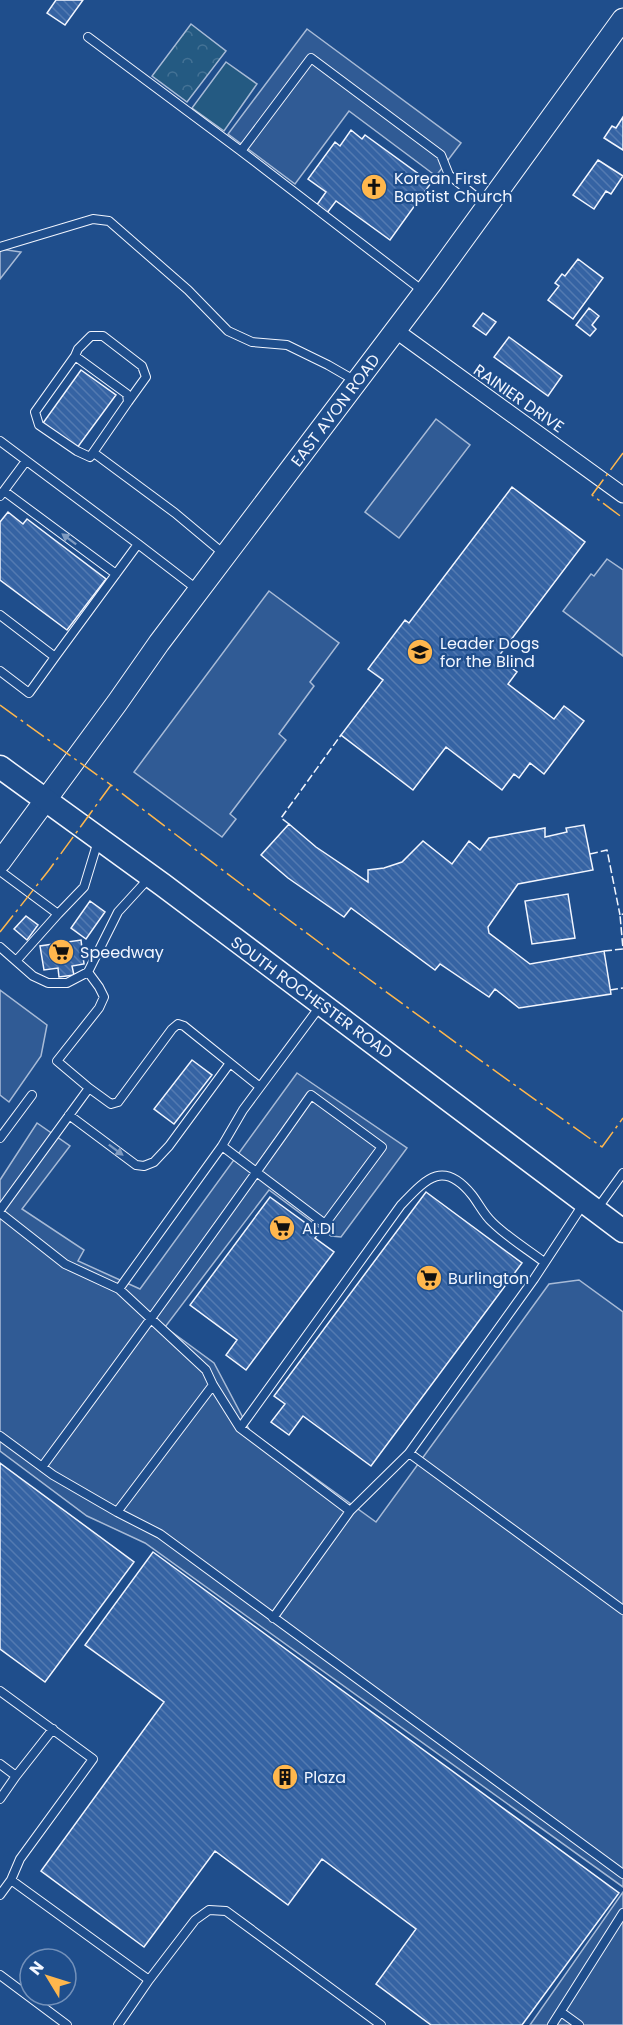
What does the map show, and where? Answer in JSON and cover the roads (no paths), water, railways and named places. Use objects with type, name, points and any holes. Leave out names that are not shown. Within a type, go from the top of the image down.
[{"type":"main road","name":"EAST AVON ROAD","points":[[0,862],[199,591],[424,292],[623,20]]},
{"type":"main road","name":"SOUTH ROCHESTER ROAD","points":[[0,767],[151,876],[623,1230]]},
{"type":"street","name":"RAINIER DRIVE","points":[[395,330],[623,495]]},
{"type":"lane","points":[[88,37],[424,292]]},
{"type":"lane","points":[[241,151],[311,58],[441,155],[449,175],[487,205]]},
{"type":"lane","points":[[0,247],[93,219],[109,221],[188,290],[228,331],[252,342],[287,345],[328,364],[356,382]]},
{"type":"lane","points":[[91,336],[103,336],[142,366],[146,377],[128,402],[90,457],[76,451],[39,424],[35,412],[78,349],[91,336]]},
{"type":"lane","points":[[75,356],[127,394],[128,402]]},
{"type":"lane","points":[[0,441],[199,591]]},
{"type":"lane","points":[[94,453],[226,555]]},
{"type":"lane","points":[[26,461],[2,493],[116,574]]},
{"type":"lane","points":[[0,671],[29,693],[138,544]]},
{"type":"lane","points":[[0,615],[55,657]]},
{"type":"lane","points":[[16,961],[84,887],[99,838]]},
{"type":"lane","points":[[0,871],[58,914]]},
{"type":"lane","points":[[0,947],[33,976],[48,982],[67,983],[88,972],[118,912],[151,876]]},
{"type":"lane","points":[[88,972],[104,997],[99,1008],[57,1061],[111,1104],[118,1102],[178,1024],[184,1026],[260,1087]]},
{"type":"lane","points":[[119,1289],[222,1146],[243,1110],[322,1004]]},
{"type":"lane","points":[[69,1115],[136,1165],[144,1166],[154,1161],[169,1146],[230,1063]]},
{"type":"lane","points":[[89,1088],[0,1212],[65,1264],[119,1289],[206,1370],[213,1386],[240,1428],[350,1511]]},
{"type":"lane","points":[[0,1138],[32,1095]]},
{"type":"lane","points":[[42,1467],[152,1319],[256,1172],[311,1095],[382,1147],[325,1224],[256,1172],[222,1146]]},
{"type":"lane","points":[[273,1618],[350,1511],[409,1453],[544,1262],[590,1206],[623,1173]]},
{"type":"lane","points":[[240,1428],[401,1205],[429,1179],[438,1175],[462,1184],[491,1221],[544,1262]]},
{"type":"lane","points":[[117,1512],[213,1386]]},
{"type":"lane","points":[[0,1436],[42,1467],[117,1512],[160,1534],[623,1874]]},
{"type":"lane","points":[[409,1453],[623,1610]]},
{"type":"lane","points":[[0,1691],[93,1759],[20,1859],[11,1880],[0,1895]]},
{"type":"lane","points":[[0,1799],[53,1730]]},
{"type":"lane","points":[[0,1764],[16,1776]]},
{"type":"lane","points":[[11,1880],[149,1980]]},
{"type":"lane","points":[[118,2025],[195,1920],[209,1910],[226,1911],[381,2025]]},
{"type":"lane","points":[[552,2025],[623,1913]]},
{"type":"lane","points":[[0,1975],[67,2025]]},
{"type":"lane","points":[[561,2012],[579,2025]]},
{"type":"place","name":"Korean First Baptist Church","points":[[374,187]]},
{"type":"place","name":"Leader Dogs for the Blind","points":[[420,652]]},
{"type":"place","name":"Speedway","points":[[61,952]]},
{"type":"place","name":"ALDI","points":[[282,1228]]},
{"type":"place","name":"Burlington","points":[[429,1278]]},
{"type":"place","name":"Plaza","points":[[285,1777]]}]
